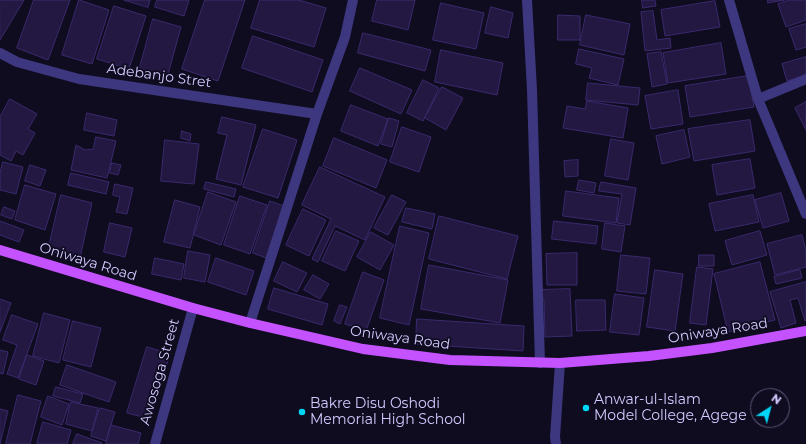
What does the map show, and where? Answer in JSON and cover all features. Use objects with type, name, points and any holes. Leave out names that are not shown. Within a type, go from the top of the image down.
[{"type":"main road","name":"Oniwaya Road","points":[[0,250],[193,308],[250,323],[363,349],[450,360],[560,364],[691,351],[806,331]]},
{"type":"street","points":[[250,323],[317,114],[345,37],[353,0]]},
{"type":"street","points":[[527,0],[532,90],[540,363]]},
{"type":"street","points":[[729,0],[758,100],[806,214]]},
{"type":"street","name":"Adebanjo Stret","points":[[0,53],[17,62],[79,79],[317,114]]},
{"type":"street","points":[[758,100],[806,80]]},
{"type":"street","name":"Awosoga Street","points":[[155,444],[193,308]]},
{"type":"street","points":[[556,444],[555,437],[560,364]]},
{"type":"building","points":[[0,0],[24,0],[0,40]]},
{"type":"building","points":[[34,0],[70,0],[48,60],[17,48]]},
{"type":"building","points":[[79,0],[109,10],[92,64],[62,55]]},
{"type":"building","points":[[124,0],[150,0],[148,7]]},
{"type":"building","points":[[157,0],[189,0],[184,16],[155,7]]},
{"type":"building","points":[[205,0],[245,0],[218,81],[182,69]]},
{"type":"building","points":[[260,0],[299,0],[326,8],[314,47],[251,28]]},
{"type":"building","points":[[377,0],[415,0],[408,30],[372,21]]},
{"type":"building","points":[[642,0],[655,0],[656,6],[643,8]]},
{"type":"building","points":[[768,0],[784,0],[768,3]]},
{"type":"building","points":[[789,0],[806,0],[806,20],[786,27],[778,4]]},
{"type":"building","points":[[715,1],[720,27],[665,36],[661,10]]},
{"type":"building","points":[[441,3],[484,13],[476,49],[433,40]]},
{"type":"building","points":[[114,6],[146,16],[129,69],[97,59]]},
{"type":"building","points":[[491,7],[513,13],[508,38],[485,33]]},
{"type":"building","points":[[653,11],[657,40],[670,38],[671,48],[645,51],[641,12]]},
{"type":"building","points":[[558,15],[580,16],[580,40],[558,40]]},
{"type":"building","points":[[586,15],[630,24],[624,55],[580,45]]},
{"type":"building","points":[[153,19],[181,27],[167,78],[139,71]]},
{"type":"building","points":[[806,24],[806,47],[796,50],[789,29]]},
{"type":"building","points":[[363,33],[431,50],[425,71],[358,53]]},
{"type":"building","points":[[253,36],[323,60],[312,92],[242,68]]},
{"type":"building","points":[[721,43],[726,74],[668,83],[663,53]]},
{"type":"building","points":[[579,49],[624,59],[618,85],[589,78],[592,68],[576,64]]},
{"type":"building","points":[[441,50],[503,63],[497,95],[435,82]]},
{"type":"building","points":[[661,52],[667,84],[652,87],[647,54]]},
{"type":"building","points":[[806,57],[806,75],[787,81],[782,64]]},
{"type":"building","points":[[360,68],[412,90],[401,114],[350,91]]},
{"type":"building","points":[[748,76],[754,107],[690,117],[685,86]]},
{"type":"building","points":[[423,80],[439,88],[423,121],[407,113]]},
{"type":"building","points":[[588,83],[640,88],[638,105],[586,100]]},
{"type":"building","points":[[442,87],[463,98],[446,130],[425,118]]},
{"type":"building","points":[[678,90],[683,124],[651,129],[645,96]]},
{"type":"building","points":[[10,99],[37,114],[28,129],[35,133],[23,155],[16,151],[11,161],[0,155],[0,117]]},
{"type":"building","points":[[587,101],[628,108],[623,138],[563,128],[567,106],[585,109]]},
{"type":"building","points":[[806,102],[806,130],[795,108]]},
{"type":"building","points":[[351,105],[388,119],[378,146],[341,131]]},
{"type":"building","points":[[87,113],[117,120],[114,136],[84,130]]},
{"type":"building","points":[[222,117],[256,125],[241,185],[216,179],[227,135],[218,133]]},
{"type":"building","points":[[389,118],[399,121],[392,147],[381,144]]},
{"type":"building","points":[[750,120],[755,151],[694,161],[688,129]]},
{"type":"building","points":[[402,127],[431,137],[419,172],[390,162]]},
{"type":"building","points":[[263,129],[297,140],[278,198],[243,187]]},
{"type":"building","points":[[684,130],[690,157],[662,164],[656,136]]},
{"type":"building","points":[[182,131],[191,134],[190,141],[181,138]]},
{"type":"building","points":[[96,137],[116,141],[107,178],[71,170],[76,145],[85,150],[93,149]]},
{"type":"building","points":[[334,138],[387,160],[376,188],[323,166]]},
{"type":"building","points":[[611,139],[634,143],[628,180],[605,176]]},
{"type":"building","points":[[165,140],[199,144],[194,184],[161,181]]},
{"type":"building","points":[[750,159],[755,188],[717,195],[712,165]]},
{"type":"building","points":[[578,160],[578,176],[565,177],[564,161]]},
{"type":"building","points":[[3,162],[23,167],[16,194],[0,190],[0,174]]},
{"type":"building","points":[[112,163],[121,165],[118,175],[110,173]]},
{"type":"building","points":[[30,165],[46,170],[40,186],[25,181]]},
{"type":"building","points":[[320,167],[385,197],[365,240],[335,226],[318,262],[312,259],[331,219],[302,205]]},
{"type":"building","points":[[71,173],[109,182],[106,194],[68,185]]},
{"type":"building","points":[[579,180],[596,183],[594,193],[577,190]]},
{"type":"building","points":[[206,182],[236,189],[234,197],[204,189]]},
{"type":"building","points":[[601,182],[636,188],[630,225],[617,223],[622,194],[599,191]]},
{"type":"building","points":[[115,184],[133,188],[127,214],[116,212],[120,197],[113,195]]},
{"type":"building","points":[[25,185],[56,194],[45,230],[15,220]]},
{"type":"building","points":[[566,191],[619,198],[616,223],[563,216]]},
{"type":"building","points":[[208,192],[236,202],[221,245],[194,235]]},
{"type":"building","points":[[781,193],[789,221],[763,228],[755,200]]},
{"type":"building","points":[[61,195],[92,203],[80,258],[48,251]]},
{"type":"building","points":[[392,195],[406,202],[388,235],[374,228]]},
{"type":"building","points":[[753,195],[759,222],[715,231],[709,204]]},
{"type":"building","points":[[240,196],[267,205],[250,254],[224,245]]},
{"type":"building","points":[[175,200],[200,207],[190,248],[164,242]]},
{"type":"building","points":[[270,201],[284,206],[266,258],[253,253]]},
{"type":"building","points":[[4,207],[15,211],[12,219],[1,215]]},
{"type":"building","points":[[406,208],[435,214],[432,229],[402,222]]},
{"type":"building","points":[[303,209],[326,220],[309,256],[286,245]]},
{"type":"building","points":[[439,216],[518,236],[507,279],[429,259]]},
{"type":"building","points":[[0,221],[24,230],[19,242],[0,235]]},
{"type":"building","points":[[554,221],[598,226],[596,244],[552,239]]},
{"type":"building","points":[[110,223],[132,228],[125,257],[104,252]]},
{"type":"building","points":[[605,223],[625,226],[621,252],[602,249]]},
{"type":"building","points":[[400,226],[429,233],[409,325],[380,318]]},
{"type":"building","points":[[336,231],[359,241],[345,271],[322,261]]},
{"type":"building","points":[[760,231],[767,255],[732,265],[725,241]]},
{"type":"building","points":[[371,232],[394,245],[380,270],[357,257]]},
{"type":"building","points":[[802,235],[806,251],[806,267],[775,275],[767,244]]},
{"type":"building","points":[[188,251],[210,255],[205,282],[184,278]]},
{"type":"building","points":[[577,253],[577,285],[547,285],[546,254]]},
{"type":"building","points":[[621,255],[650,258],[646,294],[617,291]]},
{"type":"building","points":[[699,255],[714,255],[714,266],[699,266]]},
{"type":"building","points":[[155,258],[184,264],[181,280],[152,274]]},
{"type":"building","points":[[216,258],[254,271],[246,295],[208,282]]},
{"type":"building","points":[[283,262],[307,273],[297,292],[274,281]]},
{"type":"building","points":[[760,262],[775,320],[728,332],[714,274]]},
{"type":"building","points":[[429,265],[508,280],[500,323],[421,309]]},
{"type":"building","points":[[697,267],[713,269],[706,325],[690,323]]},
{"type":"building","points":[[655,270],[683,274],[675,331],[647,327]]},
{"type":"building","points":[[800,270],[802,278],[776,284],[774,277]]},
{"type":"building","points":[[363,272],[384,280],[366,331],[345,324]]},
{"type":"building","points":[[313,275],[329,284],[320,299],[304,290]]},
{"type":"building","points":[[806,282],[806,320],[805,321],[798,298],[790,300],[796,323],[781,328],[770,292]]},
{"type":"building","points":[[274,288],[328,304],[322,325],[268,309]]},
{"type":"building","points":[[570,289],[572,336],[545,337],[544,300],[542,300],[542,290]]},
{"type":"building","points":[[615,294],[644,298],[639,335],[610,332]]},
{"type":"building","points":[[0,299],[11,303],[0,332]]},
{"type":"building","points":[[576,300],[605,300],[606,330],[577,331]]},
{"type":"building","points":[[340,305],[347,307],[340,324],[334,321]]},
{"type":"building","points":[[44,313],[70,320],[59,363],[33,356]]},
{"type":"building","points":[[12,315],[38,324],[18,378],[7,374],[17,345],[3,340]]},
{"type":"building","points":[[417,319],[524,326],[523,351],[416,344]]},
{"type":"building","points":[[73,321],[101,328],[91,367],[63,360]]},
{"type":"building","points":[[147,347],[170,354],[150,419],[127,413]]},
{"type":"building","points":[[0,350],[8,352],[3,374],[0,373]]},
{"type":"building","points":[[27,355],[44,361],[36,385],[19,379]]},
{"type":"building","points":[[67,365],[116,382],[109,402],[60,385]]},
{"type":"building","points":[[56,387],[83,394],[80,403],[53,396]]},
{"type":"building","points":[[18,395],[41,401],[30,444],[6,444]]},
{"type":"building","points":[[48,396],[69,404],[62,425],[41,417]]},
{"type":"building","points":[[71,402],[98,408],[92,431],[66,424]]},
{"type":"building","points":[[100,408],[115,412],[106,441],[91,436]]},
{"type":"building","points":[[0,409],[8,411],[0,444]]},
{"type":"building","points":[[43,422],[71,430],[67,444],[37,444]]},
{"type":"building","points":[[111,425],[141,433],[138,444],[106,444]]},
{"type":"building","points":[[77,434],[102,443],[73,444]]},
{"type":"place","name":"Anwar-ul-Islam Model College, Agege","points":[[586,408]]},
{"type":"place","name":"Bakre Disu Oshodi Memorial High School","points":[[302,412]]}]
